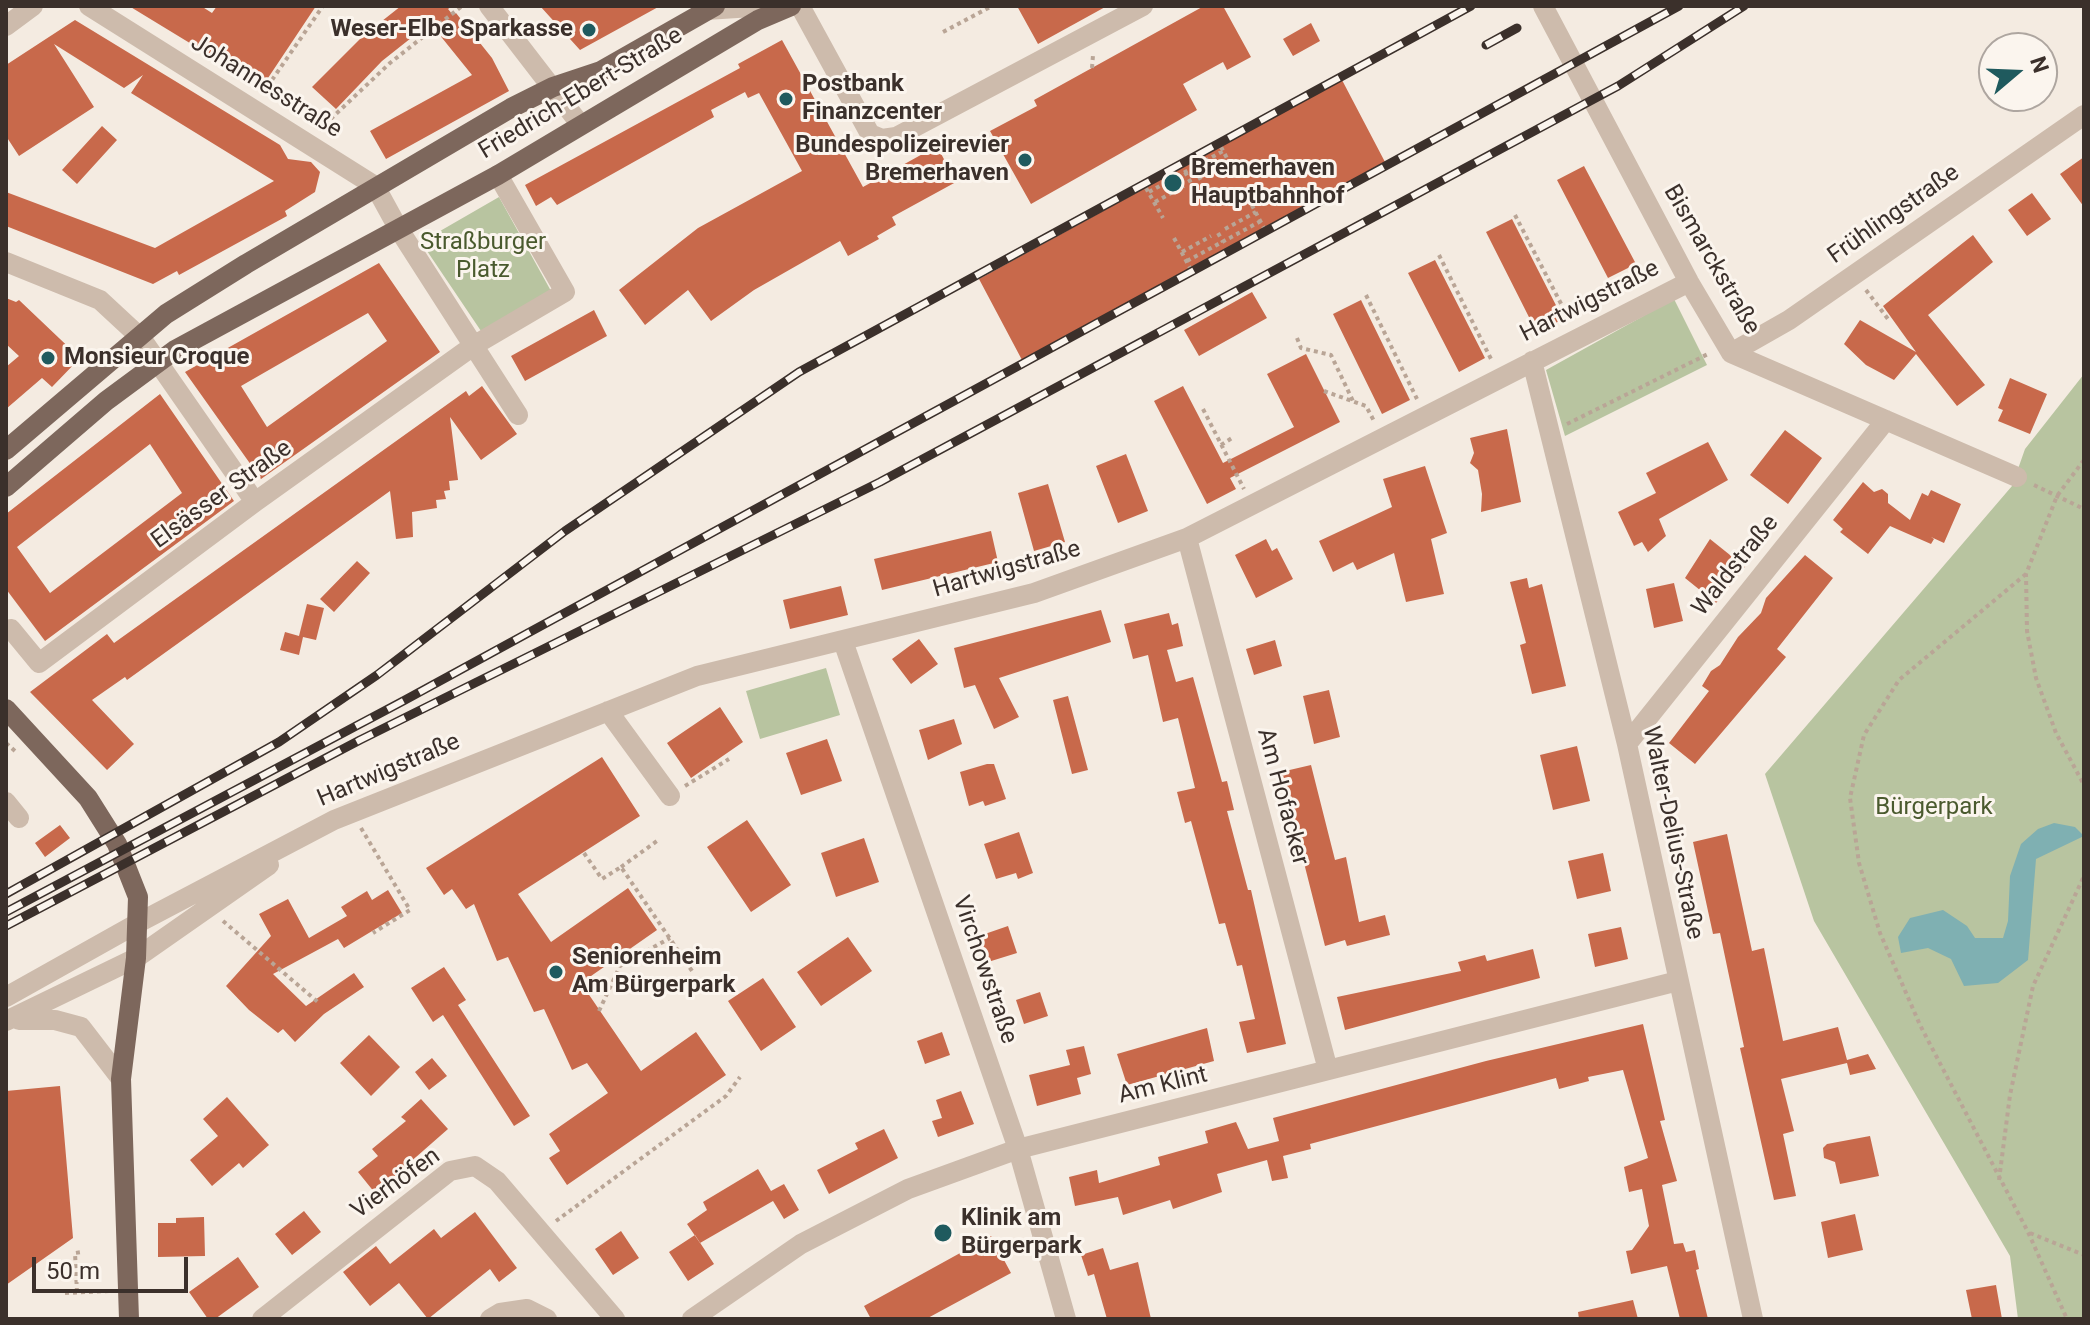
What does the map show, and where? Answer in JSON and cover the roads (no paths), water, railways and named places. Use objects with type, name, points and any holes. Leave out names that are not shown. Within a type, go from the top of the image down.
[{"type":"main road","name":"Friedrich-Ebert-Straße","points":[[6,487],[106,401],[158,362],[498,175],[758,20],[791,6]]},
{"type":"main road","name":"Friedrich-Ebert-Straße","points":[[6,450],[166,314],[375,186],[553,87],[601,71],[710,8]]},
{"type":"main road","points":[[7,711],[79,787],[117,844],[138,897],[136,958],[121,1079],[129,1319]]},
{"type":"street","points":[[6,26],[33,6]]},
{"type":"street","name":"Johannesstraße","points":[[89,6],[375,186]]},
{"type":"street","points":[[489,6],[580,124]]},
{"type":"street","name":"Friedrich-Ebert-Straße","points":[[710,8],[768,6]]},
{"type":"street","points":[[800,6],[870,134],[882,139],[896,137],[1143,6]]},
{"type":"street","name":"Bismarckstraße","points":[[1543,6],[1689,282],[1728,349],[2017,477]]},
{"type":"street","name":"Frühlingstraße","points":[[1728,349],[1789,320],[2084,115]]},
{"type":"street","points":[[473,346],[565,292],[498,175]]},
{"type":"street","points":[[375,186],[398,228],[518,415]]},
{"type":"street","points":[[6,262],[100,300],[141,338],[255,502]]},
{"type":"street","name":"Hartwigstraße","points":[[6,997],[138,923],[352,812],[697,676],[1034,593],[1187,538],[1689,282]]},
{"type":"street","name":"Elsässer Straße","points":[[11,629],[39,663],[255,502],[473,346]]},
{"type":"street","name":"Walter-Delius-Straße","points":[[1532,361],[1627,744],[1753,1319]]},
{"type":"street","name":"Waldstraße","points":[[1627,744],[1886,420]]},
{"type":"street","name":"Am Hofacker","points":[[1187,538],[1328,1070]]},
{"type":"street","name":"Virchowstraße","points":[[843,641],[1018,1149],[1066,1319]]},
{"type":"street","points":[[608,711],[670,796]]},
{"type":"street","name":"Hartwigstraße","points":[[7,1021],[136,958],[209,910],[310,834]]},
{"type":"street","name":"Am Klint","points":[[692,1319],[801,1244],[908,1189],[1018,1149],[1678,981]]},
{"type":"street","points":[[7,1021],[55,1020],[81,1027],[121,1079]]},
{"type":"street","name":"Vierhöfen","points":[[262,1319],[450,1171],[475,1166],[497,1181],[615,1319]]},
{"type":"street","points":[[490,1319],[500,1313],[527,1309],[547,1319]]},
{"type":"water","points":[[2054,823],[2075,827],[2084,836],[2036,859],[2028,960],[1998,983],[1964,986],[1951,959],[1928,948],[1901,953],[1898,937],[1910,918],[1943,910],[1967,926],[1975,938],[2003,938],[2008,921],[2010,876],[2021,844],[2038,829]]},
{"type":"railway","points":[[6,894],[279,742],[377,675],[565,531],[799,372],[1471,6]]},
{"type":"railway","points":[[6,912],[405,700],[1679,6]]},
{"type":"railway","points":[[6,926],[360,740],[880,482],[1618,86],[1744,6]]},
{"type":"railway","points":[[1486,45],[1517,28]]},
{"type":"place","name":"Weser-Elbe Sparkasse","points":[[589,30]]},
{"type":"place","name":"Postbank Finanzcenter","points":[[786,99]]},
{"type":"place","name":"Bundespolizeirevier Bremerhaven","points":[[1025,160]]},
{"type":"place","name":"Bremerhaven Hauptbahnhof","points":[[1173,183]]},
{"type":"place","name":"Monsieur Croque","points":[[48,358]]},
{"type":"place","name":"Seniorenheim Am Bürgerpark","points":[[556,972]]},
{"type":"place","name":"Klinik am Bürgerpark","points":[[943,1233]]},
{"type":"park label","name":"Straßburger Platz","points":[[483,257]]},
{"type":"park label","name":"Bürgerpark","points":[[1934,808]]}]
